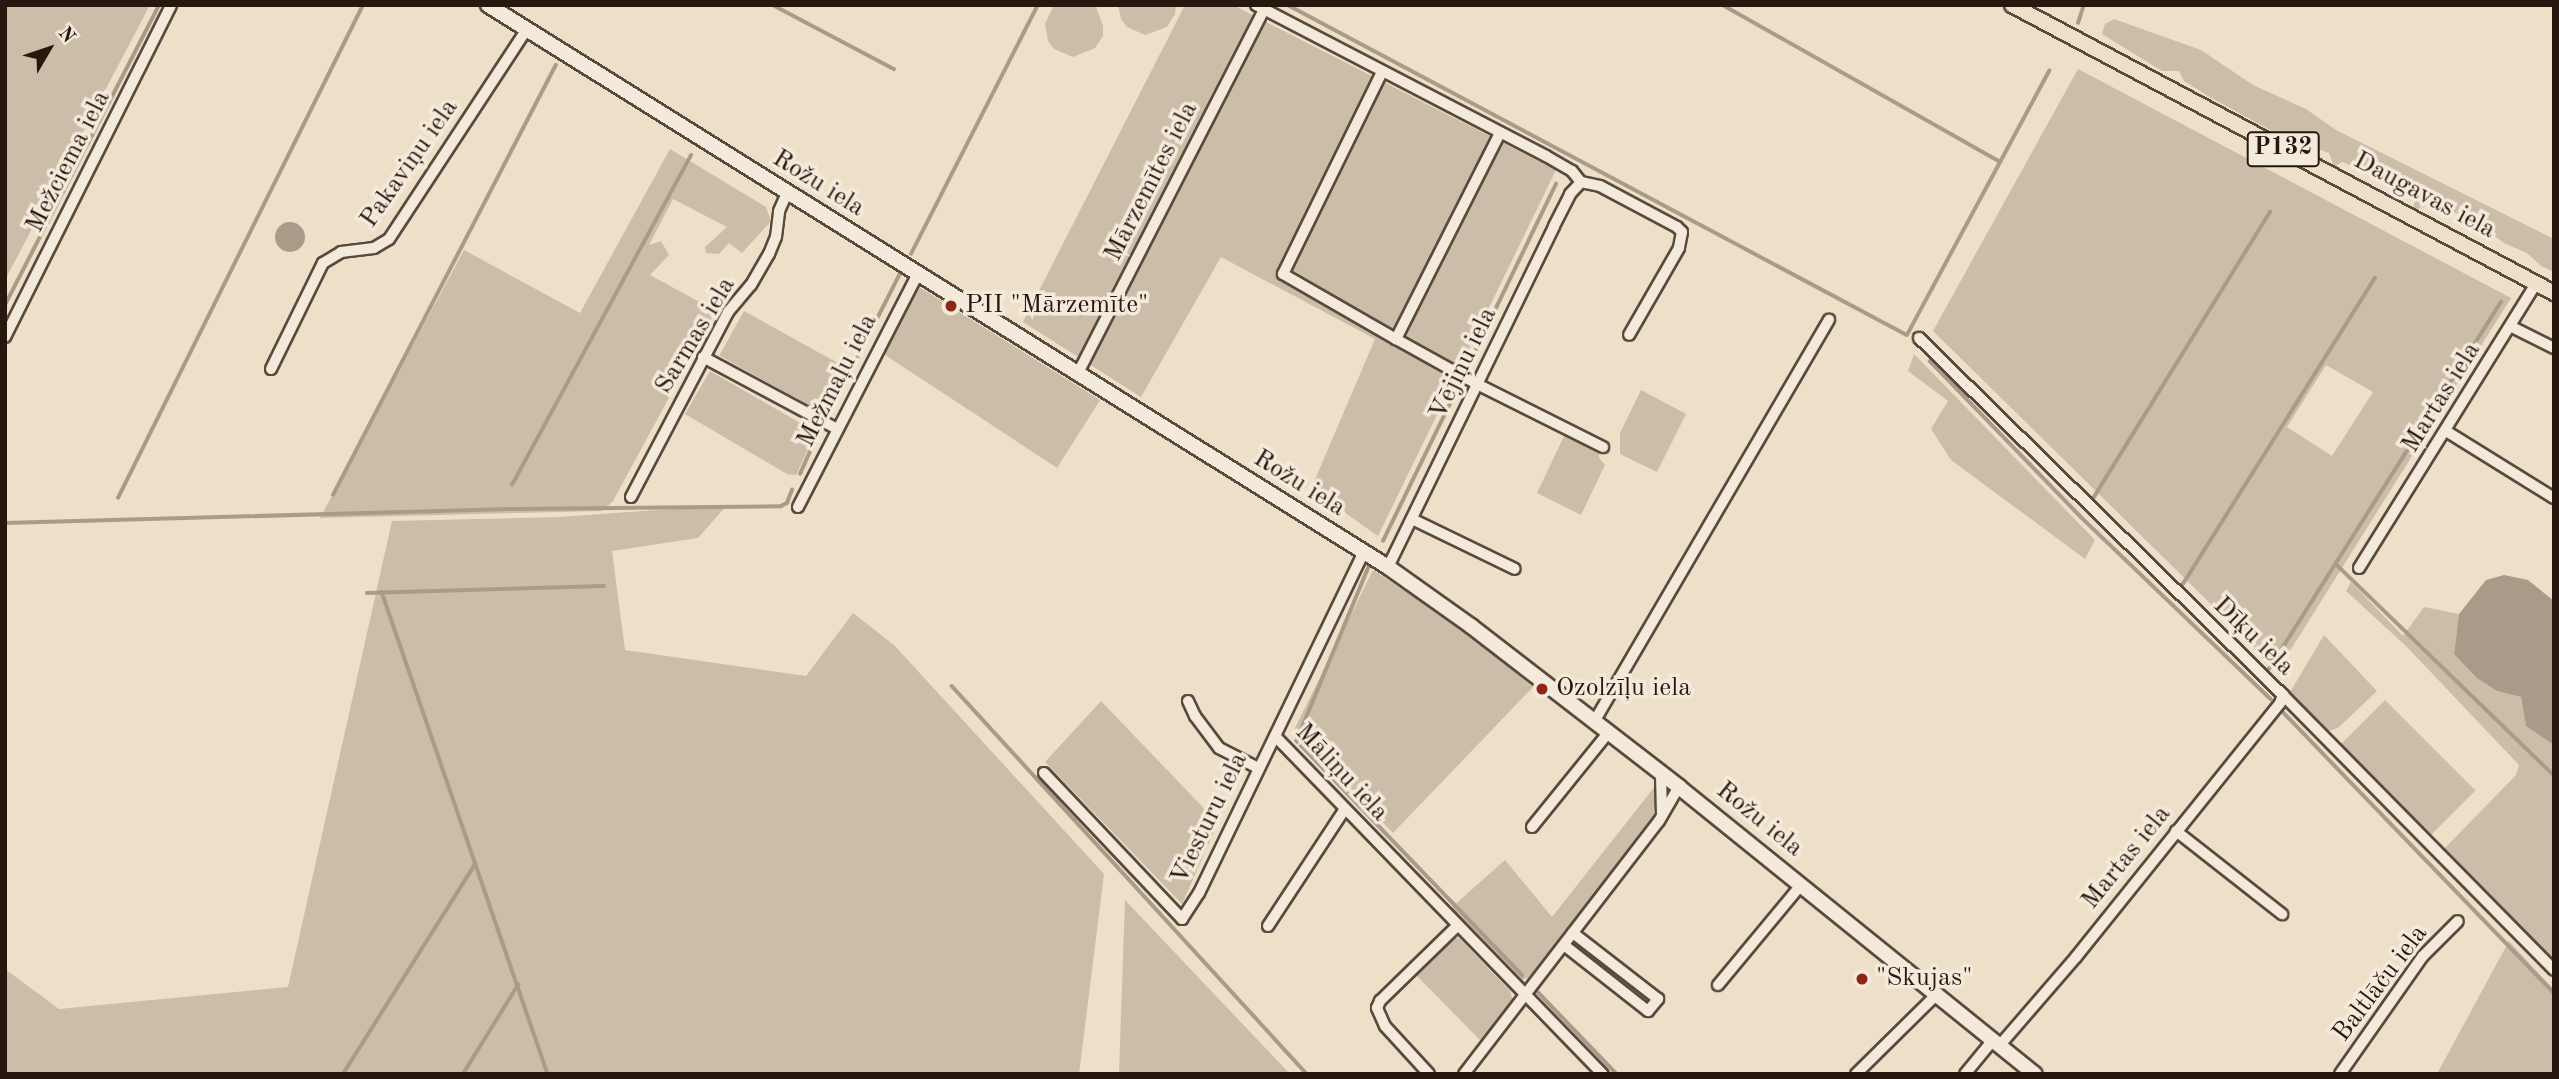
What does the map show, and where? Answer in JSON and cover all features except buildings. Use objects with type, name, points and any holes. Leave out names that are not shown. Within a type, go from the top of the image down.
[{"type":"main road","name":"Daugavas iela","points":[[2012,5],[2554,293]]},
{"type":"street","name":"Mežciema iela","points":[[5,337],[171,5]]},
{"type":"street","name":"Rožu iela","points":[[488,5],[1388,567],[1471,626],[1679,787],[1938,993],[2035,1074]]},
{"type":"street","points":[[1260,7],[1572,172],[1581,182],[1600,186],[1682,232],[1679,248],[1629,335]]},
{"type":"street","name":"Mārzemītes iela","points":[[1077,374],[1260,7]]},
{"type":"street","name":"Pakaviņu iela","points":[[271,369],[323,263],[341,252],[374,248],[389,239],[527,29]]},
{"type":"street","points":[[1382,72],[1283,274],[1476,384],[1603,447]]},
{"type":"street","points":[[1396,339],[1500,133]]},
{"type":"street","name":"Vējiņu iela","points":[[1388,567],[1570,194],[1581,182]]},
{"type":"street","name":"Sarmas iela","points":[[631,497],[703,357],[729,312],[751,285],[769,254],[776,237],[779,211],[786,193]]},
{"type":"street","name":"Mežmaļu iela","points":[[798,507],[917,275]]},
{"type":"street","name":"Martas iela","points":[[2359,568],[2512,327],[2536,284]]},
{"type":"street","points":[[1594,722],[1829,320]]},
{"type":"street","points":[[2512,327],[2554,348]]},
{"type":"street","name":"Dīķu iela","points":[[1919,338],[2283,695],[2554,970]]},
{"type":"street","points":[[703,357],[836,429]]},
{"type":"street","points":[[2446,431],[2554,498]]},
{"type":"street","points":[[1412,519],[1515,569]]},
{"type":"street","name":"Māliņu iela","points":[[1364,552],[1275,736],[1603,1074]]},
{"type":"street","name":"Martas iela","points":[[1965,1074],[2076,957],[2280,703],[2283,695]]},
{"type":"street","points":[[1188,701],[1195,716],[1219,748],[1258,768]]},
{"type":"street","points":[[1532,827],[1608,733]]},
{"type":"street","name":"Viesturu iela","points":[[1044,773],[1182,919],[1199,893],[1275,736]]},
{"type":"street","points":[[1661,774],[1662,815]]},
{"type":"street","points":[[1464,1074],[1662,815],[1679,787]]},
{"type":"street","points":[[1268,926],[1345,809]]},
{"type":"street","points":[[2176,831],[2282,914]]},
{"type":"street","points":[[1718,985],[1801,885]]},
{"type":"street","name":"Baltlāču iela","points":[[2340,1074],[2423,957],[2458,920]]},
{"type":"street","points":[[1429,1074],[1385,1026],[1377,1008],[1380,1001],[1457,926]]},
{"type":"street","points":[[1564,945],[1648,1011],[1658,999],[1573,933]]},
{"type":"street","points":[[1856,1074],[1938,993]]},
{"type":"shaded area","points":[[5,5],[150,5],[5,280]]},
{"type":"shaded area","points":[[1054,5],[1096,7],[1103,26],[1103,36],[1095,48],[1073,57],[1054,49],[1048,41],[1045,24]]},
{"type":"shaded area","points":[[1118,5],[1176,5],[1175,14],[1167,27],[1145,35],[1127,27],[1121,19]]},
{"type":"shaded area","points":[[1185,5],[1233,5],[1556,170],[1378,536],[1311,489],[1375,339],[1221,257],[1141,397],[1023,322]]},
{"type":"shaded area","points":[[2114,19],[2201,50],[2253,85],[2306,109],[2336,130],[2554,239],[2554,272],[2541,266],[2527,253],[2504,243],[2472,219],[2428,202],[2423,208],[2413,209],[2416,195],[2411,186],[2384,181],[2343,162],[2334,166],[2329,153],[2270,130],[2184,81],[2179,71],[2162,71],[2102,34],[2105,24]]},
{"type":"shaded area","points":[[2078,69],[2511,298],[2278,670],[1933,331]],"holes":[[[2326,365],[2373,392],[2332,456],[2287,427]]]},
{"type":"shaded area","points":[[670,149],[766,207],[771,221],[742,253],[729,243],[719,254],[706,253],[705,247],[727,227],[673,199],[649,245],[661,241],[669,255],[650,275],[716,311],[613,501],[602,511],[320,518],[464,250],[580,313]]},
{"type":"shaded area","points":[[290,222],[301,226],[305,237],[301,248],[290,252],[279,248],[275,237],[279,226]]},
{"type":"shaded area","points":[[921,288],[1100,400],[1057,468],[882,353],[911,293]]},
{"type":"shaded area","points":[[744,311],[847,368],[822,413],[719,356]]},
{"type":"shaded area","points":[[1914,354],[2095,540],[2085,559],[1951,460],[1931,429],[1948,401],[1908,371]]},
{"type":"shaded area","points":[[710,371],[816,432],[796,475],[787,474],[685,414]]},
{"type":"shaded area","points":[[1641,390],[1686,414],[1657,472],[1620,454],[1620,433]]},
{"type":"shaded area","points":[[1565,434],[1599,452],[1599,458],[1605,465],[1581,515],[1537,493]]},
{"type":"shaded area","points":[[727,505],[698,538],[612,551],[625,650],[806,676],[853,613],[894,645],[1104,874],[1079,1074],[5,1074],[5,969],[59,1009],[288,987],[392,521],[560,517]]},
{"type":"shaded area","points":[[1373,570],[1458,626],[1533,687],[1393,833],[1294,730]]},
{"type":"shaded area","points":[[2504,575],[2528,580],[2554,601],[2554,745],[2526,726],[2521,697],[2497,691],[2477,678],[2454,654],[2459,614],[2486,580]]},
{"type":"shaded area","points":[[2351,582],[2403,636],[2424,607],[2459,614],[2454,654],[2497,691],[2521,697],[2526,725],[2554,745],[2554,965],[2444,849],[2516,775],[2519,765],[2407,647],[2346,591]]},
{"type":"shaded area","points":[[2324,635],[2377,691],[2338,728],[2329,731],[2289,694]]},
{"type":"shaded area","points":[[2385,700],[2476,791],[2430,836],[2340,745]]},
{"type":"shaded area","points":[[1101,701],[1218,823],[1182,904],[1045,762]]},
{"type":"shaded area","points":[[1656,785],[1659,788],[1653,818],[1530,977],[1522,980],[1451,908],[1505,860],[1552,917]]},
{"type":"shaded area","points":[[1125,900],[1290,1074],[1119,1074]]},
{"type":"shaded area","points":[[1459,938],[1510,991],[1513,1001],[1481,1041],[1415,974],[1450,939]]},
{"type":"shaded area","points":[[2509,941],[2554,990],[2554,1074],[2437,1074]]},
{"type":"waterway","points":[[5,305],[159,5]]},
{"type":"waterway","points":[[118,498],[363,5]]},
{"type":"waterway","points":[[773,5],[894,69]]},
{"type":"waterway","points":[[911,254],[1038,5]]},
{"type":"waterway","points":[[1288,5],[1907,335],[2049,71]]},
{"type":"waterway","points":[[1723,5],[2000,162]]},
{"type":"waterway","points":[[2078,23],[2084,5]]},
{"type":"waterway","points":[[333,495],[556,65]]},
{"type":"waterway","points":[[512,485],[691,156]]},
{"type":"waterway","points":[[1468,366],[1556,184]]},
{"type":"waterway","points":[[2094,497],[2270,212]]},
{"type":"waterway","points":[[826,419],[900,274]]},
{"type":"waterway","points":[[2183,584],[2375,278]]},
{"type":"waterway","points":[[2269,669],[2501,302]]},
{"type":"waterway","points":[[1930,361],[2081,517],[2271,699]]},
{"type":"waterway","points":[[1383,541],[1456,391]]},
{"type":"waterway","points":[[800,474],[818,434]]},
{"type":"waterway","points":[[5,523],[514,509],[781,506],[787,503],[792,490]]},
{"type":"waterway","points":[[2336,564],[2554,775]]},
{"type":"waterway","points":[[1369,567],[1297,741],[1522,975]]},
{"type":"waterway","points":[[367,593],[604,586]]},
{"type":"waterway","points":[[382,592],[548,1074]]},
{"type":"waterway","points":[[952,686],[1307,1074]]},
{"type":"waterway","points":[[2283,712],[2554,993]]},
{"type":"waterway","points":[[343,1074],[475,864]]},
{"type":"waterway","points":[[463,1074],[518,985]]},
{"type":"waterway","points":[[1538,992],[1617,1074]]},
{"type":"place","name":"PII \"Mārzemīte\"","points":[[951,306]]},
{"type":"place","name":"Ozolzīļu iela","points":[[1542,689]]},
{"type":"place","name":"\"Skujas\"","points":[[1862,979]]}]
